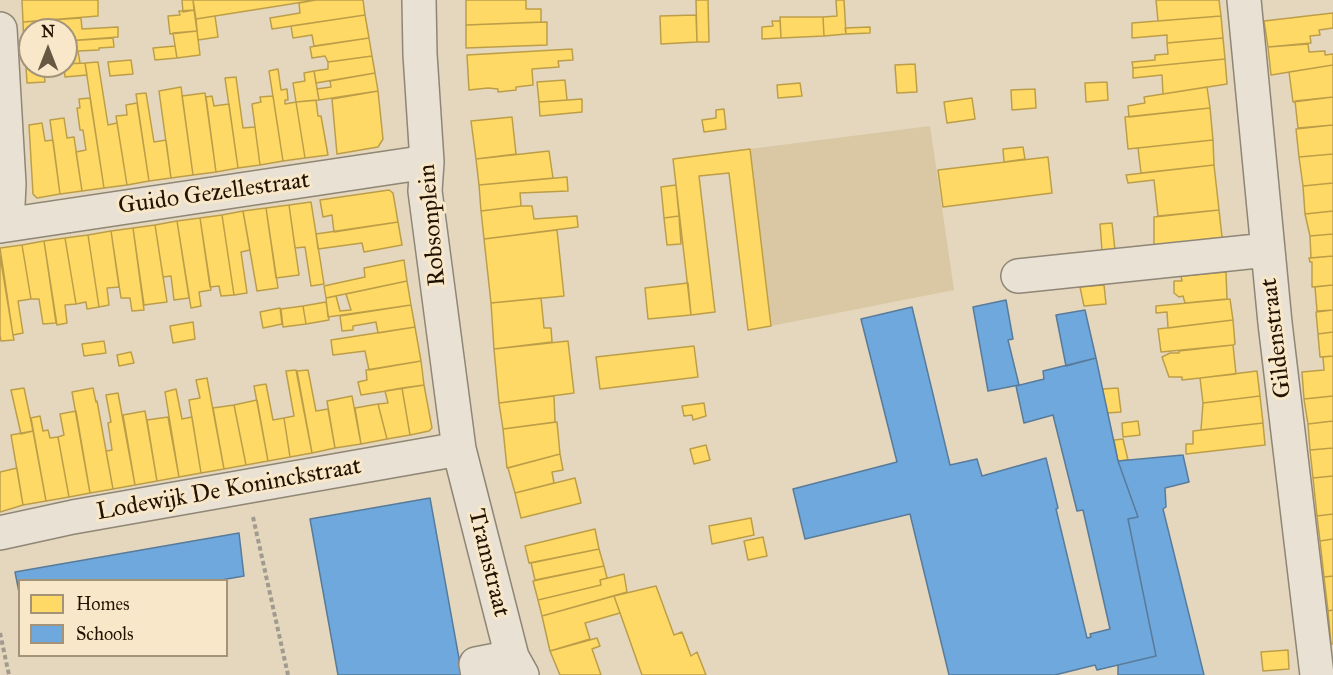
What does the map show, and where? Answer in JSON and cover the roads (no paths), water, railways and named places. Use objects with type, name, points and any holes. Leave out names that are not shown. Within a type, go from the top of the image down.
[{"type":"street","name":"Robsonplein","points":[[419,0],[427,162],[425,192],[459,449]]},
{"type":"street","name":"Gildenstraat","points":[[1244,0],[1267,250],[1317,675]]},
{"type":"street","points":[[0,29],[9,184],[3,226]]},
{"type":"street","name":"Guido Gezellestraat","points":[[3,226],[427,162]]},
{"type":"street","points":[[1018,276],[1267,250]]},
{"type":"street","name":"Lodewijk De Koninckstraat","points":[[0,533],[73,517],[459,449]]},
{"type":"street","name":"Tramstraat","points":[[459,449],[517,666]]},
{"type":"street","points":[[478,675],[476,664],[517,666]]}]
